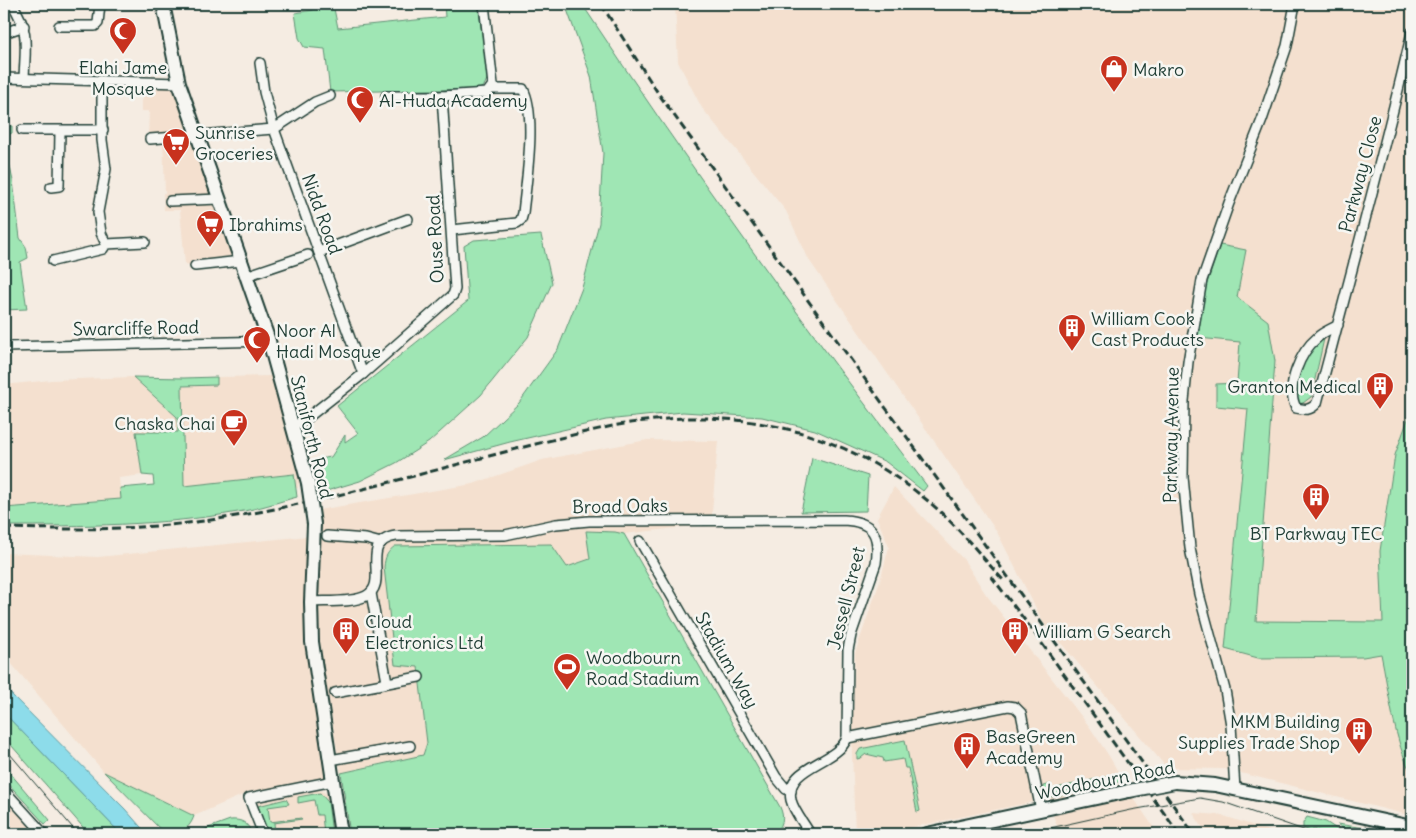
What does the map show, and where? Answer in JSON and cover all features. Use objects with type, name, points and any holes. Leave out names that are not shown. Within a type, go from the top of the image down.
[{"type":"main road","name":"Staniforth Road","points":[[163,4],[179,83],[240,261],[270,341],[278,378],[308,483],[314,524],[311,602],[312,642],[342,834]]},
{"type":"main road","name":"Woodbourn Road","points":[[927,834],[1175,782],[1215,785],[1412,826]]},
{"type":"main road","name":"Woodbourn Road","points":[[1377,820],[1412,833]]},
{"type":"street","points":[[12,4],[20,15],[24,26],[24,78]]},
{"type":"street","points":[[59,26],[95,26],[98,23],[100,4]]},
{"type":"street","points":[[386,96],[442,96],[487,93],[493,85],[484,4]]},
{"type":"street","name":"Parkway Avenue","points":[[1235,789],[1231,725],[1225,690],[1190,548],[1184,477],[1184,401],[1188,362],[1202,280],[1262,120],[1286,46],[1295,4]]},
{"type":"street","points":[[4,33],[24,26]]},
{"type":"street","name":"Parkway Close","points":[[1338,325],[1318,337],[1299,361],[1292,388],[1292,400],[1296,408],[1306,410],[1312,408],[1317,403],[1338,325],[1412,32]]},
{"type":"street","name":"Nidd Road","points":[[260,63],[264,92],[274,129],[362,374]]},
{"type":"street","points":[[4,78],[179,83]]},
{"type":"street","points":[[102,81],[102,140],[106,169],[99,198],[98,212],[101,233],[106,244]]},
{"type":"street","points":[[452,230],[517,223],[521,220],[523,213],[530,141],[528,99],[523,89],[491,89]]},
{"type":"street","points":[[150,139],[274,129],[315,102],[330,96]]},
{"type":"street","name":"Ouse Road","points":[[293,426],[302,422],[362,374],[453,295],[455,289],[452,230],[442,96]]},
{"type":"street","points":[[22,130],[103,130]]},
{"type":"street","points":[[51,187],[58,186],[60,131]]},
{"type":"street","points":[[170,201],[219,198]]},
{"type":"street","points":[[319,252],[408,219]]},
{"type":"street","points":[[106,244],[134,248],[145,242]]},
{"type":"street","points":[[53,261],[103,249],[106,244]]},
{"type":"street","points":[[246,276],[308,254]]},
{"type":"street","points":[[195,266],[240,261]]},
{"type":"street","name":"Swarcliffe Road","points":[[4,347],[270,341]]},
{"type":"street","name":"Broad Oaks","points":[[327,536],[366,539],[381,543],[388,538],[396,536],[505,535],[556,524],[589,521],[844,520],[863,522]]},
{"type":"street","name":"Jessell Street","points":[[847,738],[848,650],[851,635],[876,563],[878,552],[875,534],[863,522]]},
{"type":"street","name":"Stadium Way","points":[[640,541],[776,777],[790,791]]},
{"type":"street","points":[[311,602],[359,599],[371,592],[376,584],[375,559],[381,543]]},
{"type":"street","points":[[371,592],[386,682]]},
{"type":"street","points":[[335,693],[419,677]]},
{"type":"street","points":[[810,834],[794,808],[790,791],[796,778],[842,747],[847,738],[1008,706],[1015,707],[1021,713],[1041,810]]},
{"type":"street","points":[[330,760],[410,746]]},
{"type":"street","points":[[263,834],[249,798],[333,781]]},
{"type":"street","points":[[4,790],[44,834]]},
{"type":"shaded area","points":[[675,4],[1412,4],[1412,816],[1225,769],[1167,768],[1043,622],[997,532],[809,260],[786,211],[702,108],[678,62]]},
{"type":"shaded area","points":[[142,82],[179,83],[241,261],[195,266],[185,264],[180,210],[164,210],[163,138],[148,139],[149,111],[142,111]]},
{"type":"shaded area","points":[[272,376],[303,463],[298,488],[157,498],[183,480],[182,386],[216,385],[217,377]]},
{"type":"shaded area","points":[[133,377],[177,417],[178,432],[136,432],[142,475],[119,478],[121,499],[4,508],[4,385],[51,380]]},
{"type":"shaded area","points":[[647,440],[718,441],[711,524],[624,534],[586,531],[590,559],[567,567],[395,546],[388,551],[385,558],[396,665],[418,666],[427,743],[423,755],[341,773],[320,649],[317,599],[318,510],[473,484],[542,460]]},
{"type":"shaded area","points":[[894,487],[964,560],[985,593],[1089,726],[1158,834],[1060,834],[1047,799],[880,834],[855,834],[852,752],[855,653],[880,581],[889,547],[877,518]]},
{"type":"shaded area","points":[[308,536],[327,777],[247,793],[194,816],[104,772],[4,655],[4,553],[98,557]]},
{"type":"shaded area","points":[[4,790],[44,834],[4,834]]},
{"type":"shaded area","points":[[319,790],[329,795],[336,834],[268,834],[255,805],[258,802]]},
{"type":"shaded area","points":[[1193,813],[1221,815],[1279,834],[1207,834]]},
{"type":"green space","points":[[315,4],[333,4],[338,28],[445,17],[444,4],[478,4],[488,77],[484,86],[479,89],[330,92],[325,49],[304,47],[299,38],[295,13],[313,10]]},
{"type":"green space","points":[[565,4],[582,4],[750,248],[927,486],[923,491],[886,462],[815,430],[762,417],[683,412],[606,420],[510,442],[444,460],[483,437],[519,403],[558,349],[582,288],[599,223],[603,153],[591,76]]},
{"type":"green space","points":[[4,119],[8,126],[12,126],[12,133],[9,134],[5,144],[13,181],[20,238],[26,247],[28,258],[20,262],[27,309],[4,310]]},
{"type":"green space","points":[[541,235],[552,283],[528,337],[481,395],[429,442],[396,463],[360,481],[323,492],[319,459],[331,457],[345,435],[345,442],[358,433],[337,406],[468,301],[464,246],[474,240]]},
{"type":"green space","points":[[1220,245],[1246,250],[1237,297],[1268,321],[1275,361],[1256,621],[1383,622],[1380,551],[1395,455],[1412,408],[1412,775],[1396,732],[1381,654],[1363,657],[1258,658],[1225,649],[1248,409],[1216,406],[1216,384],[1237,383],[1240,342],[1198,338],[1203,295]]},
{"type":"green space","points":[[1326,330],[1311,397],[1303,403],[1297,404],[1293,389],[1301,360]]},
{"type":"green space","points":[[133,377],[217,377],[217,385],[182,386],[184,486],[294,474],[297,497],[245,511],[151,523],[4,526],[4,508],[121,499],[120,488],[154,485],[153,476],[142,475],[136,432],[178,432],[177,417]]},
{"type":"green space","points":[[812,458],[868,476],[866,511],[801,512]]},
{"type":"green space","name":"Woodbourn Road Stadium","points":[[586,531],[624,534],[780,807],[783,819],[779,828],[773,834],[350,834],[341,773],[423,755],[427,743],[418,667],[395,665],[384,567],[388,553],[395,546],[551,544],[567,567],[590,559]]},
{"type":"green space","points":[[4,713],[121,834],[89,834],[4,737]]},
{"type":"green space","points":[[905,740],[920,811],[917,812],[908,768],[905,768],[903,759],[884,762],[883,758],[866,754],[857,759],[860,749]]},
{"type":"green space","points":[[4,766],[50,820],[45,824],[4,779]]},
{"type":"green space","points":[[104,772],[194,816],[192,821],[182,831],[165,834]]},
{"type":"green space","points":[[1119,774],[1123,781],[1052,797],[1044,792],[1043,786],[1051,784],[1052,789]]},
{"type":"green space","points":[[320,793],[328,802],[332,833],[324,834],[322,815],[317,815],[314,800],[298,803],[298,797]]},
{"type":"green space","points":[[286,799],[289,804],[268,807],[270,822],[302,819],[274,823],[275,834],[268,834],[258,806]]},
{"type":"green space","points":[[1307,817],[1326,822],[1344,834],[1326,834],[1314,829],[1311,831],[1303,828],[1303,823]]},
{"type":"green space","points":[[230,820],[244,822],[252,834],[192,834]]},
{"type":"green space","points":[[1337,824],[1378,830],[1389,834],[1350,834]]},
{"type":"water","points":[[4,687],[125,809],[147,834],[121,834],[4,713]]},
{"type":"tram line","points":[[4,747],[78,834]]},
{"type":"tram line","points":[[1023,834],[1131,810],[1200,798],[1223,802],[1315,834]]},
{"type":"railway","points":[[601,4],[658,93],[1194,834]]},
{"type":"railway","points":[[4,528],[146,527],[230,517],[327,498],[613,426],[654,420],[695,418],[734,420],[773,426],[811,436],[848,450],[884,469],[941,512],[1003,580]]},
{"type":"railway","points":[[991,576],[1179,834]]},
{"type":"place","name":"Elahi Jame Mosque","points":[[123,55]]},
{"type":"place","name":"Makro","points":[[1114,93]]},
{"type":"place","name":"Al-Huda Academy","points":[[360,124]]},
{"type":"place","name":"Sunrise Groceries","points":[[176,166]]},
{"type":"place","name":"Ibrahims","points":[[210,248]]},
{"type":"place","name":"William Cook Cast Products","points":[[1072,352]]},
{"type":"place","name":"Noor Al Hadi Mosque","points":[[257,364]]},
{"type":"place","name":"Granton Medical","points":[[1380,410]]},
{"type":"place","name":"Chaska Chai","points":[[234,447]]},
{"type":"place","name":"BT Parkway TEC","points":[[1316,521]]},
{"type":"place","name":"Cloud Electronics Ltd","points":[[346,655]]},
{"type":"place","name":"William G Search","points":[[1015,655]]},
{"type":"place","name":"Woodbourn Road Stadium","points":[[567,691]]},
{"type":"place","name":"MKM Building Supplies Trade Shop","points":[[1359,755]]},
{"type":"place","name":"BaseGreen Academy","points":[[967,770]]}]
